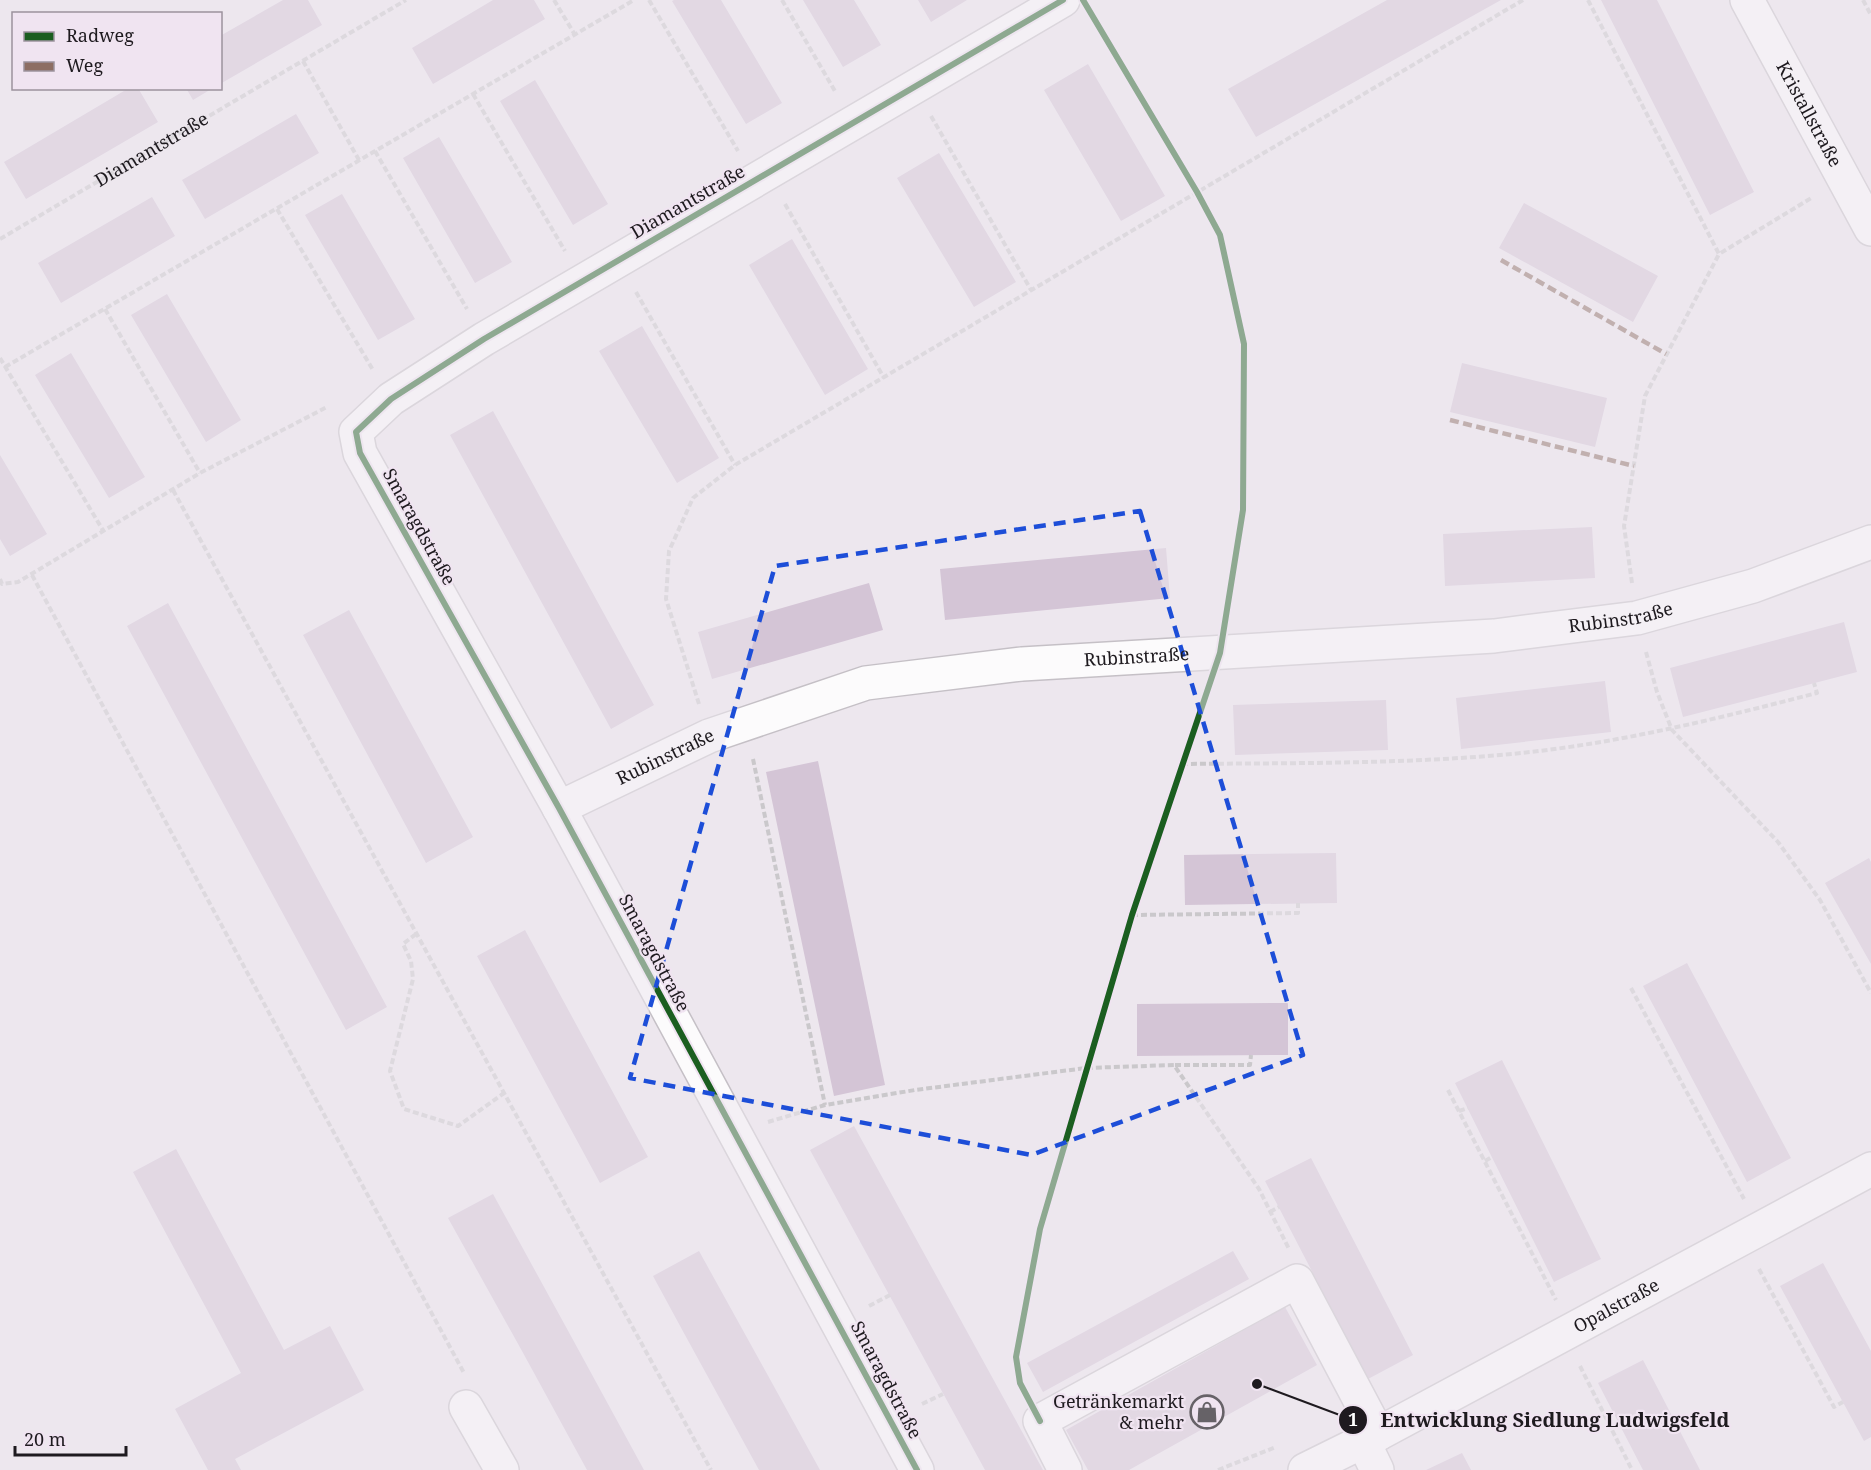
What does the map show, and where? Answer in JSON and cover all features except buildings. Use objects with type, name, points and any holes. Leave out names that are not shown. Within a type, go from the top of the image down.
[{"type":"street","name":"Diamantstraße","points":[[360,453],[356,432],[391,399],[484,339],[1063,0]]},
{"type":"street","name":"Kristallstraße","points":[[1748,0],[1871,229]]},
{"type":"street","name":"Smaragdstraße","points":[[360,453],[559,808],[917,1470]]},
{"type":"street","name":"Rubinstraße","points":[[559,808],[709,736],[866,684],[1022,664],[1482,636],[1637,618],[1753,586],[1871,542]]},
{"type":"street","name":"Opalstraße","points":[[1306,1469],[1371,1437],[1752,1235],[1871,1169]]},
{"type":"street","points":[[1065,1470],[1040,1421],[1297,1281],[1371,1437],[1377,1470]]},
{"type":"street","points":[[466,1407],[502,1470]]},
{"type":"path","points":[[554,0],[575,35]]},
{"type":"path","points":[[5,367],[634,0]]},
{"type":"path","points":[[782,0],[853,122]]},
{"type":"path","points":[[709,736],[666,599],[669,551],[693,498],[735,465],[1522,0]]},
{"type":"path","points":[[1588,0],[1719,254],[1844,178]]},
{"type":"path","points":[[1863,0],[1871,15]]},
{"type":"path","points":[[303,61],[359,160]]},
{"type":"path","points":[[914,86],[1031,290]]},
{"type":"path","points":[[473,94],[582,280]]},
{"type":"path","points":[[375,151],[484,339]]},
{"type":"path","points":[[761,177],[884,378]]},
{"type":"path","points":[[1191,182],[1202,201]]},
{"type":"path","points":[[277,209],[391,399]]},
{"type":"path","points":[[618,260],[735,465]]},
{"type":"path","points":[[105,309],[200,473]]},
{"type":"path","points":[[0,358],[104,531]]},
{"type":"path","points":[[1,583],[18,582],[32,575],[200,473],[327,407]]},
{"type":"path","points":[[173,490],[711,1470]]},
{"type":"path","points":[[32,575],[473,1390],[466,1407]]},
{"type":"path","points":[[1182,764],[1375,761],[1500,755],[1575,746],[1672,730],[1817,693],[1814,683]]},
{"type":"path","points":[[746,724],[825,1105]]},
{"type":"path","points":[[1179,775],[1186,753]]},
{"type":"path","points":[[1132,915],[1298,913],[1298,903]]},
{"type":"path","points":[[1128,926],[1135,904]]},
{"type":"path","points":[[416,934],[403,944],[411,961],[413,979],[390,1071],[404,1109],[458,1126],[504,1093]]},
{"type":"path","points":[[1631,988],[1834,1407],[1843,1402]]},
{"type":"path","points":[[734,1131],[825,1105],[1086,1068],[1250,1065],[1251,1055]]},
{"type":"path","points":[[1083,1080],[1090,1058]]},
{"type":"path","points":[[1174,1065],[1259,1189],[1295,1260],[1297,1281]]},
{"type":"path","points":[[1448,1090],[1535,1260],[1632,1470]]},
{"type":"path","points":[[1459,1112],[1468,1108]]},
{"type":"path","points":[[1485,1161],[1492,1157]]},
{"type":"path","points":[[1270,1212],[1279,1207]]},
{"type":"path","points":[[1510,1210],[1517,1207]]},
{"type":"path","points":[[1535,1260],[1542,1257]]},
{"type":"path","points":[[861,1309],[890,1295]]},
{"type":"path","points":[[914,1408],[943,1394]]},
{"type":"path","points":[[1218,1470],[1296,1440],[1306,1469]]},
{"type":"highlighted area","points":[[1140,511],[1303,1055],[1031,1155],[630,1078],[775,566]]},
{"type":"marked path","points":[[1501,260],[1666,354]]},
{"type":"marked path","points":[[1450,420],[1634,466]]},
{"type":"cycle path","points":[[917,1470],[559,808],[360,453],[356,432],[391,399],[484,339],[1063,0]]},
{"type":"cycle path","points":[[1040,1421],[1020,1383],[1016,1357],[1040,1229],[1132,915],[1220,653],[1243,510],[1244,344],[1220,235],[1083,0]]},
{"type":"place","name":"Entwicklung Siedlung Ludwigsfeld","points":[[1257,1384]]},
{"type":"place","name":"Getränkemarkt & mehr","points":[[1207,1412]]}]
